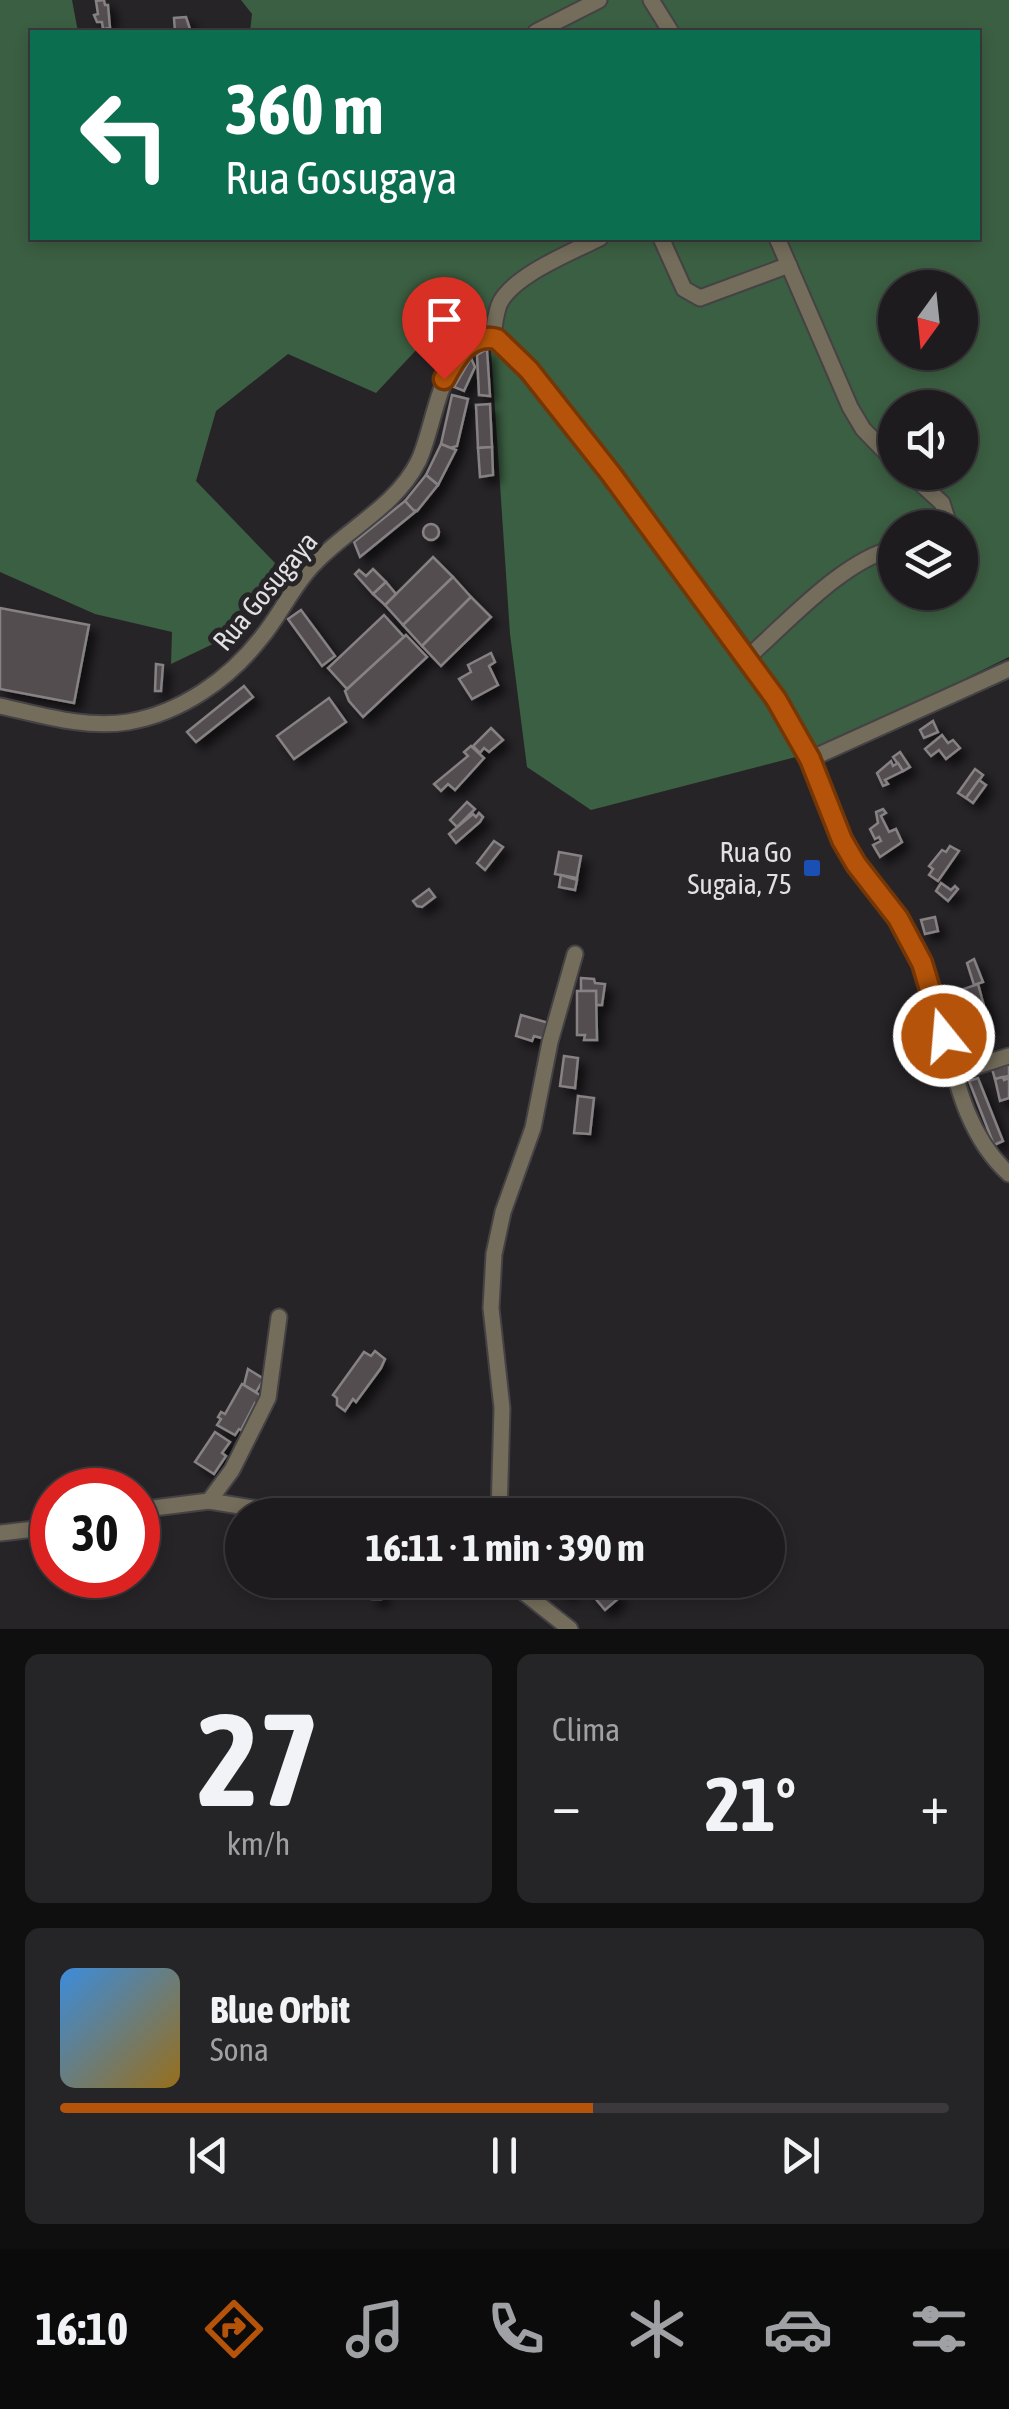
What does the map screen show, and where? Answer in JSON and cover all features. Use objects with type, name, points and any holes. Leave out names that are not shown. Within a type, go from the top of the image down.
[{"type":"street","points":[[540,30],[599,0]]},
{"type":"street","points":[[651,0],[671,30]]},
{"type":"street","points":[[596,240],[539,270],[504,296],[496,314],[493,338],[529,370],[748,657],[810,759],[842,840],[898,918],[922,963],[976,1130],[994,1160],[1009,1174]]},
{"type":"street","points":[[662,240],[684,288],[700,298],[789,265]]},
{"type":"street","points":[[778,240],[850,407],[878,444]]},
{"type":"street","name":"Rua Gosugaya","points":[[0,706],[77,722],[116,723],[165,711],[228,674],[262,636],[315,563],[390,499],[408,478],[419,462],[452,364],[478,338],[493,338]]},
{"type":"street","points":[[928,490],[944,510]]},
{"type":"street","points":[[748,657],[852,568],[878,552]]},
{"type":"street","points":[[810,759],[1009,669]]},
{"type":"street","points":[[499,1498],[502,1408],[491,1308],[494,1254],[503,1212],[540,1105],[550,1042],[575,954]]},
{"type":"street","points":[[955,1073],[1009,1056]]},
{"type":"street","points":[[209,1501],[232,1470],[268,1398],[279,1317]]},
{"type":"street","points":[[160,1507],[209,1501],[225,1504]]},
{"type":"street","points":[[0,1534],[30,1529]]},
{"type":"street","points":[[531,1598],[570,1629]]},
{"type":"green space","points":[[0,0],[72,0],[78,30],[30,30],[30,240],[980,240],[980,30],[250,30],[252,14],[241,0],[1009,0],[1009,657],[819,751],[591,810],[527,767],[510,634],[489,320],[447,317],[376,393],[288,354],[216,411],[196,481],[275,563],[236,633],[171,664],[172,632],[95,614],[0,572]]},
{"type":"building","points":[[104,0],[110,28],[103,29],[94,15],[98,14],[96,1]]},
{"type":"building","points":[[186,17],[190,30],[175,30],[174,18]]},
{"type":"building","points":[[487,349],[490,396],[479,395],[477,355]]},
{"type":"building","points":[[471,358],[475,367],[464,391],[454,387]]},
{"type":"building","points":[[452,395],[468,399],[457,446],[450,448],[441,444]]},
{"type":"building","points":[[490,404],[492,447],[478,448],[476,405]]},
{"type":"building","points":[[441,444],[456,450],[438,485],[426,475]]},
{"type":"building","points":[[492,447],[493,475],[480,477],[478,448]]},
{"type":"building","points":[[426,475],[438,485],[417,511],[413,510],[405,501]]},
{"type":"building","points":[[405,501],[415,512],[360,557],[354,542]]},
{"type":"building","points":[[431,524],[439,532],[431,540],[423,532]]},
{"type":"building","points":[[433,557],[453,577],[403,625],[385,605]]},
{"type":"building","points":[[373,569],[386,582],[373,594],[355,574],[359,570],[366,576]]},
{"type":"building","points":[[453,577],[471,597],[422,646],[403,625]]},
{"type":"building","points":[[386,582],[396,594],[385,605],[373,594]]},
{"type":"building","points":[[471,597],[491,617],[441,666],[422,646]]},
{"type":"building","points":[[0,608],[89,625],[74,703],[0,689]]},
{"type":"building","points":[[301,610],[335,656],[322,666],[288,619]]},
{"type":"building","points":[[384,615],[404,637],[347,689],[328,668]]},
{"type":"building","points":[[406,635],[427,657],[363,717],[345,691]]},
{"type":"building","points":[[491,653],[495,662],[489,666],[498,685],[472,699],[459,679],[471,672],[468,665]]},
{"type":"building","points":[[156,664],[163,665],[161,691],[155,691]]},
{"type":"building","points":[[244,686],[253,697],[196,742],[187,732]]},
{"type":"building","points":[[329,698],[346,722],[294,759],[277,736]]},
{"type":"building","points":[[933,721],[938,732],[924,738],[920,730]]},
{"type":"building","points":[[491,728],[503,740],[489,752],[484,748],[480,753],[473,746]]},
{"type":"building","points":[[942,735],[960,748],[946,759],[939,750],[931,756],[925,749]]},
{"type":"building","points":[[471,746],[484,758],[455,790],[448,784],[441,791],[434,784],[468,756],[464,752]]},
{"type":"building","points":[[900,752],[910,767],[903,771],[893,757]]},
{"type":"building","points":[[891,761],[903,771],[885,780],[888,784],[883,786],[877,773]]},
{"type":"building","points":[[975,769],[983,775],[966,798],[958,793]]},
{"type":"building","points":[[979,780],[986,785],[973,803],[966,798]]},
{"type":"building","points":[[467,802],[475,809],[457,827],[450,820]]},
{"type":"building","points":[[883,809],[886,813],[881,816],[889,832],[896,829],[902,842],[880,857],[873,845],[881,841],[879,837],[875,839],[870,829],[878,823],[876,812]]},
{"type":"building","points":[[479,813],[483,817],[480,822],[456,843],[449,834]]},
{"type":"building","points":[[494,841],[503,847],[485,870],[477,863]]},
{"type":"building","points":[[950,846],[959,851],[938,881],[929,875],[933,869],[929,866]]},
{"type":"building","points":[[559,852],[581,856],[577,878],[555,874]]},
{"type":"building","points":[[561,875],[577,880],[575,890],[559,887]]},
{"type":"building","points":[[941,883],[951,890],[955,886],[958,889],[948,901],[936,891]]},
{"type":"building","points":[[429,889],[435,897],[422,907],[417,906],[413,901]]},
{"type":"building","points":[[935,917],[938,931],[925,934],[921,920]]},
{"type":"building","points":[[974,959],[983,982],[974,985],[967,963]]},
{"type":"building","points":[[581,978],[605,984],[602,1005],[596,1005],[596,991],[581,991]]},
{"type":"building","points":[[978,984],[989,1024],[964,1033],[968,1046],[958,1049],[943,996]]},
{"type":"building","points":[[577,991],[596,991],[597,1040],[584,1040],[585,1035],[577,1035]]},
{"type":"building","points":[[521,1015],[549,1023],[545,1039],[534,1036],[532,1041],[516,1036]]},
{"type":"building","points":[[564,1056],[578,1058],[575,1088],[560,1086]]},
{"type":"building","points":[[1009,1065],[1009,1076],[995,1079],[992,1069]]},
{"type":"building","points":[[978,1078],[1003,1141],[994,1145],[969,1081]]},
{"type":"building","points":[[1009,1078],[1009,1098],[1000,1101],[995,1079]]},
{"type":"building","points":[[578,1096],[594,1098],[590,1134],[574,1133]]},
{"type":"building","points":[[375,1351],[385,1359],[381,1368],[345,1411],[333,1395],[364,1352],[371,1356]]},
{"type":"building","points":[[248,1369],[264,1379],[256,1392],[244,1385]]},
{"type":"building","points":[[242,1384],[263,1397],[235,1435],[217,1425],[221,1419],[218,1417],[221,1412],[225,1414]]},
{"type":"building","points":[[215,1432],[230,1442],[214,1474],[195,1462]]},
{"type":"building","points":[[595,1598],[619,1598],[605,1610]]},
{"type":"place","name":"Rua Go Sugaia, 75","points":[[812,868]]},
{"type":"route","points":[[444,379],[464,349],[478,338],[497,339],[529,370],[611,474],[776,699],[810,759],[842,840],[898,918],[922,963],[944,1036]]}]
